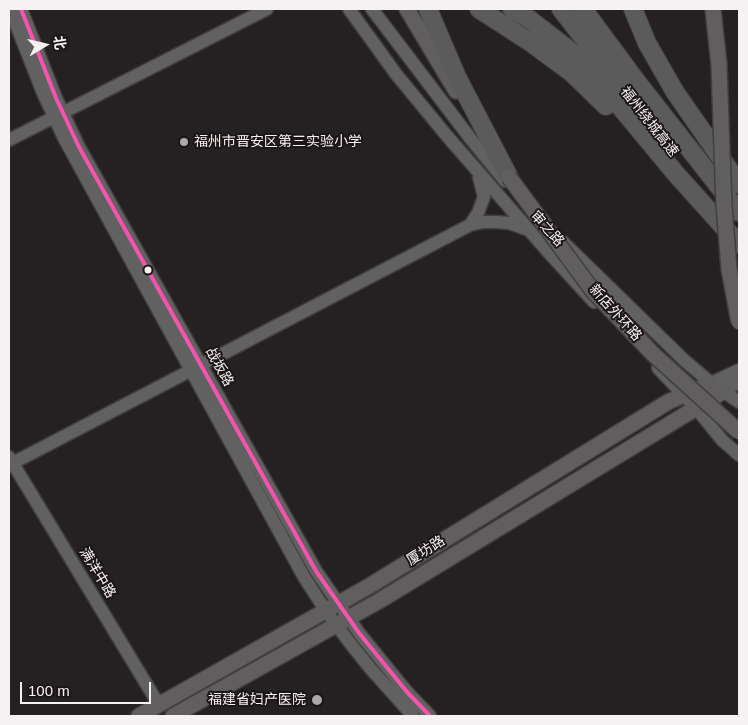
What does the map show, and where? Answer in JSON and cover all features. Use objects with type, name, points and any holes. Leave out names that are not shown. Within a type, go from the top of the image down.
[{"type":"highway","points":[[480,9],[572,73],[676,174],[736,229]]},
{"type":"highway","points":[[512,9],[529,19],[573,53],[676,174]]},
{"type":"highway","name":"福州绕城高速","points":[[561,9],[736,229]]},
{"type":"highway","name":"福州绕城高速","points":[[583,9],[637,82],[736,229]]},
{"type":"highway","points":[[633,9],[647,42],[675,92],[739,184]]},
{"type":"highway","points":[[428,10],[457,77],[508,177]]},
{"type":"main road","name":"战坂路","points":[[10,9],[58,115]]},
{"type":"main road","name":"战坂路","points":[[21,9],[70,150],[316,571],[332,608],[430,716]]},
{"type":"main road","points":[[9,140],[267,9]]},
{"type":"main road","name":"审之路","points":[[349,9],[396,74],[478,172],[637,347],[696,408],[715,432],[739,455]]},
{"type":"main road","name":"审之路","points":[[372,9],[470,138],[520,199],[684,360],[739,402]]},
{"type":"main road","name":"新店外环路","points":[[407,9],[508,177],[593,291],[653,354],[739,432]]},
{"type":"main road","points":[[713,9],[719,66],[724,205],[729,269],[739,322]]},
{"type":"main road","points":[[470,225],[484,197],[478,172]]},
{"type":"main road","points":[[10,461],[196,368],[470,225],[483,222],[509,223],[529,230]]},
{"type":"main road","points":[[717,387],[739,370]]},
{"type":"main road","points":[[717,387],[739,382]]},
{"type":"main road","name":"厦坊路","points":[[139,716],[332,608],[668,402],[717,387]]},
{"type":"main road","name":"厦坊路","points":[[173,716],[343,622],[696,408],[717,387]]},
{"type":"main road","name":"满洋中路","points":[[10,461],[158,705]]},
{"type":"main road","name":"战坂路","points":[[343,622],[370,668],[413,716]]},
{"type":"transit line","points":[[21,9],[56,98],[79,147],[316,571],[359,633],[407,692],[430,716]]},
{"type":"place","name":"福州市晋安区第三实验小学","points":[[184,142]]},
{"type":"place","name":"福建省妇产医院","points":[[317,700]]}]
